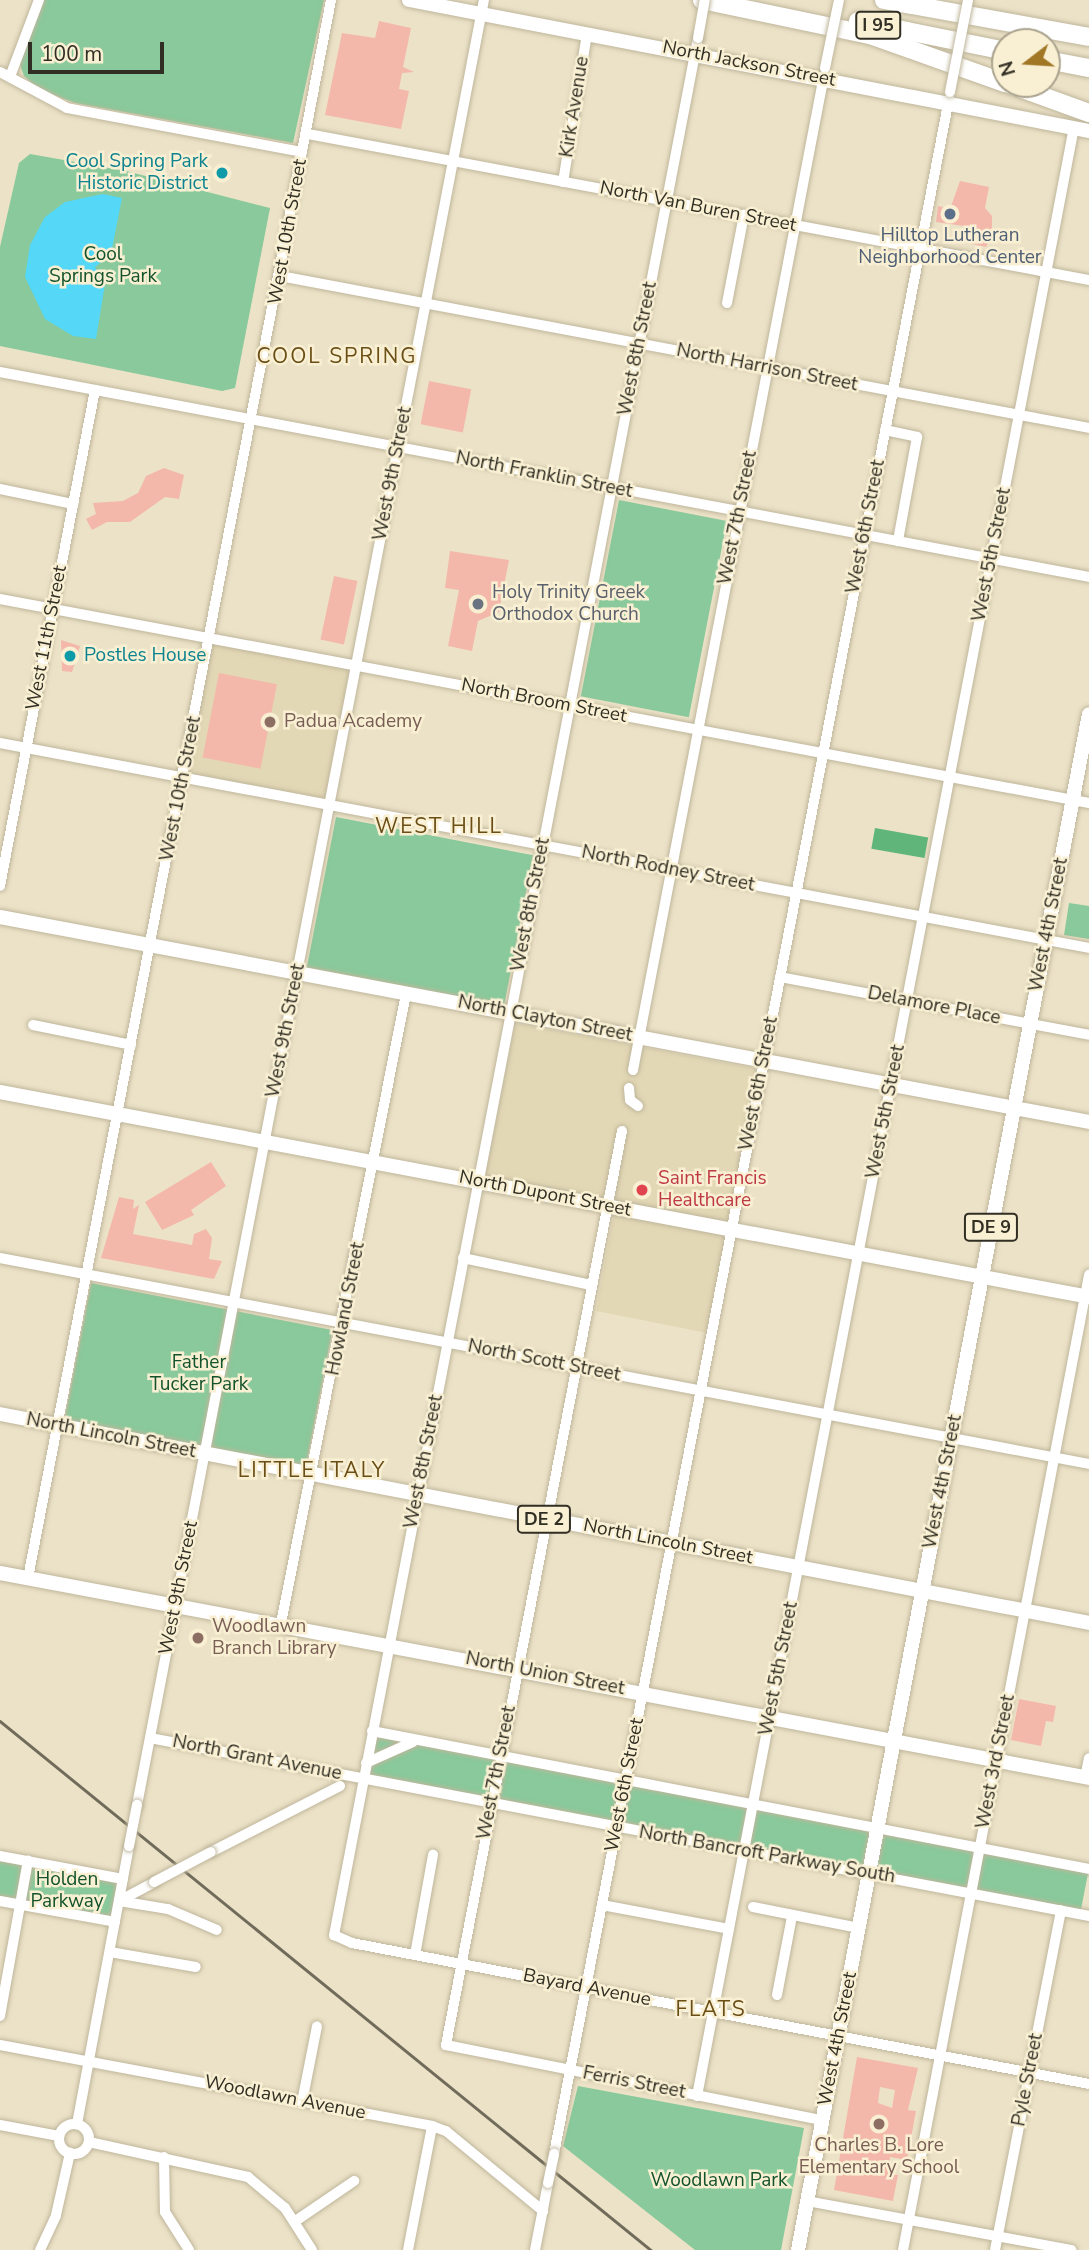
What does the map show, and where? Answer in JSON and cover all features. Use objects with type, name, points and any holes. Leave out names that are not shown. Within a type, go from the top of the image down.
[{"type":"highway","points":[[703,0],[870,35],[991,77]]},
{"type":"highway","name":"I 95","points":[[751,0],[991,48]]},
{"type":"highway","name":"I 95","points":[[884,0],[1089,37]]},
{"type":"highway","points":[[921,0],[1009,22]]},
{"type":"highway","points":[[1061,63],[1089,68]]},
{"type":"highway","points":[[1048,98],[1089,113]]},
{"type":"main road","name":"North Jackson Street","points":[[409,0],[483,7],[587,33],[694,54],[824,73],[949,97],[1082,129]]},
{"type":"main road","name":"West 4th Street","points":[[798,2250],[1089,714]]},
{"type":"main road","name":"North Clayton Street","points":[[0,917],[1089,1122]]},
{"type":"main road","name":"North Dupont Street","points":[[0,1092],[1087,1297]]},
{"type":"main road","name":"North Lincoln Street","points":[[0,1414],[1089,1623]]},
{"type":"main road","name":"North Union Street","points":[[0,1573],[281,1623],[1087,1778]]},
{"type":"street","points":[[11,74],[39,0]]},
{"type":"street","name":"West 10th Street","points":[[28,1578],[302,152],[308,134],[331,0]]},
{"type":"street","name":"West 8th Street","points":[[334,1935],[640,344],[703,0]]},
{"type":"street","name":"West 7th Street","points":[[633,1070],[839,0]]},
{"type":"street","name":"West 6th Street","points":[[535,2250],[968,0]]},
{"type":"street","name":"West 9th Street","points":[[77,2124],[483,7]]},
{"type":"street","name":"Kirk Avenue","points":[[563,182],[587,33]]},
{"type":"street","points":[[0,72],[11,74],[67,108],[302,152]]},
{"type":"street","name":"West 5th Street","points":[[697,2096],[1019,415],[1047,272],[1082,129]]},
{"type":"street","name":"North Van Buren Street","points":[[308,134],[1089,280]]},
{"type":"street","points":[[727,303],[744,215]]},
{"type":"street","name":"North Harrison Street","points":[[280,276],[1089,428]]},
{"type":"street","name":"North Franklin Street","points":[[0,372],[1089,578]]},
{"type":"street","name":"West 11th Street","points":[[0,886],[95,390]]},
{"type":"street","points":[[885,430],[917,437],[898,541]]},
{"type":"street","points":[[0,489],[73,504]]},
{"type":"street","name":"North Broom Street","points":[[0,599],[1089,803]]},
{"type":"street","name":"North Rodney Street","points":[[0,743],[1089,948]]},
{"type":"street","name":"Delamore Place","points":[[780,977],[1089,1035]]},
{"type":"street","name":"Howland Street","points":[[281,1623],[313,1475],[406,993]]},
{"type":"street","points":[[33,1025],[131,1045]]},
{"type":"street","points":[[629,1088],[630,1100],[638,1106]]},
{"type":"street","name":"West 7th Street","points":[[446,2045],[622,1131]]},
{"type":"street","name":"North Scott Street","points":[[0,1258],[1089,1464]]},
{"type":"street","points":[[463,1258],[591,1284]]},
{"type":"street","name":"West 3rd Street","points":[[903,2250],[1087,1297],[1089,1275]]},
{"type":"street","points":[[372,1731],[414,1742],[501,1755],[1089,1869]]},
{"type":"street","name":"North Grant Avenue","points":[[150,1738],[363,1778]]},
{"type":"street","points":[[366,1763],[414,1742]]},
{"type":"street","points":[[1087,1778],[1089,1758]]},
{"type":"street","name":"North Bancroft Parkway South","points":[[363,1778],[971,1891],[1089,1916]]},
{"type":"street","points":[[119,1901],[340,1786]]},
{"type":"street","points":[[415,1955],[433,1855]]},
{"type":"street","points":[[0,1856],[123,1879]]},
{"type":"street","points":[[0,2016],[29,1861]]},
{"type":"street","points":[[0,1901],[115,1922]]},
{"type":"street","points":[[119,1901],[168,1909],[217,1930]]},
{"type":"street","points":[[601,1905],[729,1929]]},
{"type":"street","points":[[753,1907],[859,1928]]},
{"type":"street","name":"Pyle Street","points":[[995,2250],[1061,1910]]},
{"type":"street","points":[[777,1995],[792,1916]]},
{"type":"street","name":"Bayard Avenue","points":[[334,1935],[415,1955],[1089,2084]]},
{"type":"street","points":[[110,1952],[196,1967]]},
{"type":"street","points":[[302,2102],[317,2026]]},
{"type":"street","name":"Woodlawn Avenue","points":[[0,2045],[432,2126],[446,2131],[543,2211]]},
{"type":"street","name":"Ferris Street","points":[[446,2045],[822,2120]]},
{"type":"street","points":[[59,2136],[66,2126],[77,2124],[87,2131],[89,2143]]},
{"type":"street","points":[[0,2125],[59,2136],[70,2153],[56,2215],[40,2250]]},
{"type":"street","points":[[408,2250],[432,2126]]},
{"type":"street","points":[[70,2153],[81,2152],[89,2143]]},
{"type":"street","points":[[89,2143],[248,2176],[294,2221],[312,2250]]},
{"type":"street","points":[[164,2157],[164,2212],[189,2250]]},
{"type":"street","points":[[294,2221],[354,2181]]},
{"type":"street","points":[[807,2200],[1071,2250]]},
{"type":"shaded area","name":"Padua Academy","points":[[210,638],[356,666],[329,807],[183,778]]},
{"type":"shaded area","name":"Saint Francis Healthcare","points":[[515,1023],[757,1069],[707,1333],[596,1311],[616,1203],[485,1177]]},
{"type":"green space","points":[[43,0],[324,0],[293,143],[75,103],[39,89],[24,76],[19,62]]},
{"type":"green space","name":"Cool Springs Park","points":[[30,154],[126,171],[270,208],[235,388],[222,391],[0,346],[0,247],[19,163]]},
{"type":"green space","points":[[619,500],[727,521],[689,717],[581,696]]},
{"type":"green space","points":[[336,817],[533,855],[504,1006],[307,967]]},
{"type":"green space","points":[[875,828],[928,837],[925,858],[871,849]]},
{"type":"green space","points":[[1069,903],[1089,906],[1089,939],[1064,935]]},
{"type":"green space","name":"Father Tucker Park","points":[[91,1283],[332,1330],[306,1466],[64,1419]]},
{"type":"green space","points":[[372,1731],[1089,1870],[1079,1917],[363,1778]]},
{"type":"green space","name":"Holden Parkway","points":[[0,1856],[123,1880],[114,1924],[0,1902]]},
{"type":"green space","name":"Woodlawn Park","points":[[578,2086],[804,2128],[781,2250],[695,2250],[563,2146]]},
{"type":"water","points":[[103,194],[122,198],[111,254],[95,267],[105,284],[96,339],[73,336],[45,319],[25,277],[30,245],[45,217],[65,202]]},
{"type":"building","points":[[379,21],[411,28],[403,67],[414,72],[402,73],[399,89],[409,91],[401,129],[325,115],[342,33],[375,38]]},
{"type":"building","name":"Hilltop Lutheran Neighborhood Center","points":[[960,181],[989,187],[985,208],[992,216],[992,236],[986,247],[968,243],[971,227],[936,222],[938,206],[950,209]]},
{"type":"building","points":[[429,381],[471,389],[463,432],[421,424]]},
{"type":"building","points":[[164,468],[184,475],[179,499],[165,497],[130,522],[107,522],[92,530],[86,519],[96,514],[93,503],[123,501],[138,493],[146,476]]},
{"type":"building","name":"Holy Trinity Greek Orthodox Church","points":[[450,551],[509,560],[499,612],[478,621],[472,651],[448,646],[459,590],[445,588]]},
{"type":"building","points":[[334,576],[357,581],[344,645],[320,640]]},
{"type":"building","name":"Postles House","points":[[61,640],[80,646],[72,672],[62,671]]},
{"type":"building","name":"Padua Academy","points":[[219,673],[277,684],[261,769],[203,757]]},
{"type":"building","points":[[211,1162],[226,1186],[191,1210],[194,1215],[162,1230],[145,1202]]},
{"type":"building","points":[[119,1197],[134,1200],[133,1209],[139,1205],[133,1234],[192,1245],[194,1234],[206,1229],[212,1238],[209,1259],[222,1261],[214,1279],[101,1258]]},
{"type":"building","points":[[1019,1699],[1056,1706],[1053,1722],[1046,1721],[1041,1746],[1011,1740]]},
{"type":"building","name":"Charles B. Lore Elementary School","points":[[857,2057],[918,2068],[908,2110],[916,2111],[907,2160],[890,2157],[889,2174],[898,2175],[893,2201],[834,2190]],"holes":[[[880,2087],[895,2090],[892,2108],[878,2103]]]},
{"type":"railway","points":[[0,1721],[651,2250]]},
{"type":"place","name":"Cool Spring Park Historic District","points":[[222,173]]},
{"type":"place","name":"Hilltop Lutheran Neighborhood Center","points":[[950,214]]},
{"type":"place","name":"Holy Trinity Greek Orthodox Church","points":[[478,604]]},
{"type":"place","name":"Postles House","points":[[70,656]]},
{"type":"place","name":"Padua Academy","points":[[270,722]]},
{"type":"place","name":"Saint Francis Healthcare","points":[[642,1190]]},
{"type":"place","name":"Woodlawn Branch Library","points":[[198,1638]]},
{"type":"place","name":"Charles B. Lore Elementary School","points":[[879,2124]]},
{"type":"district","name":"COOL SPRING","points":[[337,356]]},
{"type":"district","name":"WEST HILL","points":[[439,826]]},
{"type":"district","name":"LITTLE ITALY","points":[[312,1470]]},
{"type":"district","name":"FLATS","points":[[711,2009]]}]
